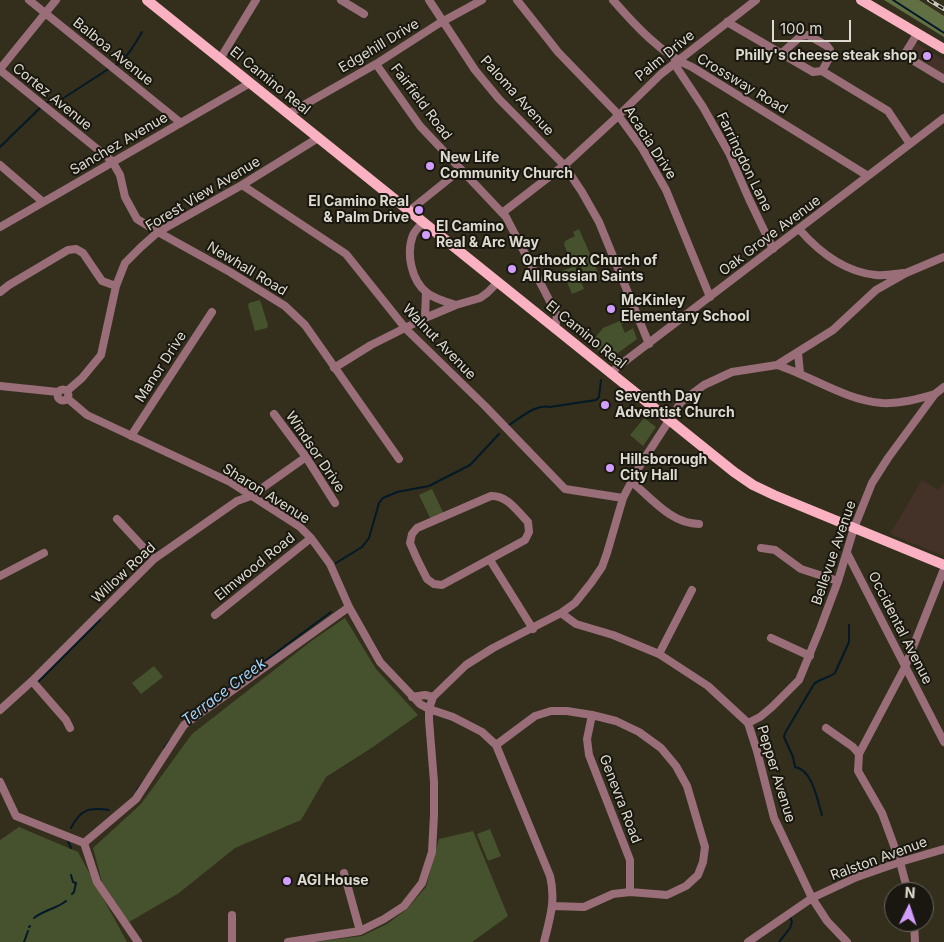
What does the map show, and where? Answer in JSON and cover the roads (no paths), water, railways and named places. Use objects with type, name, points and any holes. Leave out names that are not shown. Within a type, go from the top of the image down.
[{"type":"main road","name":"El Camino Real","points":[[147,0],[734,472],[753,485],[944,565]]},
{"type":"main road","points":[[861,0],[944,49]]},
{"type":"street","name":"Balboa Avenue","points":[[29,0],[180,123]]},
{"type":"street","points":[[0,70],[56,0]]},
{"type":"street","points":[[220,59],[256,0]]},
{"type":"street","points":[[340,0],[364,14]]},
{"type":"street","name":"Paloma Avenue","points":[[429,0],[475,70],[499,99],[564,165],[599,222],[649,344]]},
{"type":"street","name":"Edgehill Drive","points":[[288,114],[482,0]]},
{"type":"street","name":"Acacia Drive","points":[[517,0],[558,52],[618,116],[642,148],[666,190],[710,297]]},
{"type":"street","name":"Crossway Road","points":[[612,0],[632,22],[678,61],[692,67],[868,176]]},
{"type":"street","name":"Palm Drive","points":[[502,213],[564,165],[618,116],[645,87],[756,0]]},
{"type":"street","points":[[727,22],[813,72],[822,71],[888,111],[910,144]]},
{"type":"street","points":[[916,34],[904,55],[944,79]]},
{"type":"street","points":[[782,54],[801,36],[808,35],[827,46],[830,50],[828,60],[822,71]]},
{"type":"street","name":"Farringdon Lane","points":[[678,61],[677,68],[704,107],[729,153],[773,249]]},
{"type":"street","name":"Fairfield Road","points":[[376,64],[420,126],[502,213],[557,315],[555,329]]},
{"type":"street","name":"Cortez Avenue","points":[[0,70],[112,161]]},
{"type":"street","name":"Sanchez Avenue","points":[[0,228],[112,161],[250,83]]},
{"type":"street","name":"Oak Grove Avenue","points":[[611,374],[944,118]]},
{"type":"street","name":"Forest View Avenue","points":[[67,395],[101,355],[116,286],[125,263],[158,232],[242,185],[318,138]]},
{"type":"street","name":"Newhall Road","points":[[112,161],[120,175],[126,198],[137,219],[285,306],[305,326],[399,459]]},
{"type":"street","points":[[0,165],[43,202]]},
{"type":"street","points":[[409,211],[460,170]]},
{"type":"street","name":"Walnut Avenue","points":[[242,185],[346,254],[406,329],[490,411],[565,489],[623,498]]},
{"type":"street","points":[[422,222],[414,234],[410,246],[410,262],[416,278],[426,292],[440,300],[456,305]]},
{"type":"street","points":[[800,229],[810,242],[838,263],[851,269],[876,275],[906,273]]},
{"type":"street","points":[[0,292],[68,250],[76,249],[82,253],[102,281],[116,286]]},
{"type":"street","points":[[288,942],[360,931],[404,906],[422,883],[432,852],[434,782],[429,709],[433,697],[466,665],[493,648],[562,613],[575,602],[591,583],[602,567],[623,498],[668,420],[681,402],[704,385],[732,372],[777,365],[832,330],[876,290],[906,273],[944,258]]},
{"type":"street","points":[[876,275],[876,290]]},
{"type":"street","points":[[334,368],[371,345],[425,318],[456,305],[480,298],[498,282]]},
{"type":"street","points":[[425,318],[426,292]]},
{"type":"street","name":"Manor Drive","points":[[131,436],[212,312]]},
{"type":"street","points":[[798,353],[800,373]]},
{"type":"street","points":[[777,365],[860,398],[882,403],[912,400],[935,394]]},
{"type":"street","name":"Sharon Avenue","points":[[0,386],[58,392],[60,400],[67,395],[87,414],[230,482],[300,527],[311,538],[330,564],[349,607],[380,662],[412,696],[429,709],[468,724],[482,732],[496,745]]},
{"type":"street","name":"Bellevue Avenue","points":[[748,723],[772,707],[799,680],[838,581],[854,528],[872,484],[888,458],[935,394],[944,387]]},
{"type":"street","points":[[912,400],[918,417]]},
{"type":"street","name":"Windsor Drive","points":[[274,414],[306,457],[335,503]]},
{"type":"street","name":"Willow Road","points":[[0,710],[32,681],[154,558],[237,501],[250,496],[306,457]]},
{"type":"street","points":[[632,482],[677,520],[689,524],[699,524]]},
{"type":"street","points":[[491,496],[505,498],[528,522],[529,532],[525,540],[490,560],[442,586],[434,584],[427,579],[417,559],[410,543],[412,534],[417,528],[491,496]]},
{"type":"street","points":[[118,519],[154,558]]},
{"type":"street","name":"Elmwood Road","points":[[214,615],[311,538]]},
{"type":"street","points":[[761,548],[775,550],[801,569],[838,581]]},
{"type":"street","points":[[0,576],[44,553]]},
{"type":"street","name":"Occidental Avenue","points":[[846,553],[905,667],[942,731],[944,742]]},
{"type":"street","points":[[490,560],[532,629]]},
{"type":"street","points":[[905,882],[882,813],[858,771],[859,754],[905,667],[944,569]]},
{"type":"street","points":[[659,654],[692,590]]},
{"type":"street","points":[[84,843],[136,799],[184,725],[349,607]]},
{"type":"street","name":"Pepper Avenue","points":[[562,613],[576,624],[612,635],[659,654],[708,686],[748,723],[774,818],[812,898],[827,921],[847,942]]},
{"type":"street","points":[[772,638],[810,656]]},
{"type":"street","points":[[32,681],[66,720],[70,728]]},
{"type":"street","points":[[412,696],[425,695],[433,697]]},
{"type":"street","points":[[544,942],[553,906],[550,876],[496,745],[535,716],[551,711],[567,711],[616,721],[639,732],[661,748],[676,766],[687,786],[705,848],[704,862],[698,875],[686,886],[667,895],[630,892],[613,894],[584,907],[553,906]]},
{"type":"street","name":"Genevra Road","points":[[592,715],[587,739],[589,755],[630,860],[630,892]]},
{"type":"street","points":[[826,728],[853,747],[859,754]]},
{"type":"street","points":[[0,782],[16,816],[84,843],[97,882],[138,942]]},
{"type":"street","name":"Ralston Avenue","points":[[748,942],[812,898],[857,877],[944,849]]},
{"type":"street","points":[[344,873],[360,931]]},
{"type":"street","points":[[232,915],[232,942]]},
{"type":"waterway","points":[[893,0],[944,33]]},
{"type":"waterway","points":[[114,66],[127,55],[142,32]]},
{"type":"waterway","points":[[44,103],[62,99],[110,68]]},
{"type":"waterway","points":[[0,147],[41,107]]},
{"type":"waterway","name":"Terrace Creek","points":[[509,425],[539,407],[596,400],[599,397],[601,380]]},
{"type":"waterway","name":"Terrace Creek","points":[[336,563],[362,547],[369,538],[379,503],[383,498],[397,492],[429,486],[470,465],[499,434]]},
{"type":"waterway","name":"Terrace Creek","points":[[189,717],[331,612]]},
{"type":"waterway","points":[[37,683],[100,620]]},
{"type":"waterway","points":[[822,815],[813,786],[806,774],[801,769],[795,767],[793,757],[784,737],[814,684],[835,673],[849,642],[849,625]]},
{"type":"waterway","name":"Terrace Creek","points":[[164,748],[170,740]]},
{"type":"waterway","name":"Terrace Creek","points":[[137,790],[146,778]]},
{"type":"waterway","name":"Terrace Creek","points":[[71,828],[78,817],[86,811],[95,809],[109,810]]},
{"type":"waterway","name":"Terrace Creek","points":[[67,839],[71,848]]},
{"type":"waterway","name":"Terrace Creek","points":[[71,875],[73,882],[76,883],[72,894]]},
{"type":"waterway","name":"Terrace Creek","points":[[34,918],[66,901]]},
{"type":"waterway","points":[[779,942],[790,928],[792,922],[790,917]]},
{"type":"waterway","name":"Terrace Creek","points":[[24,942],[28,931]]},
{"type":"railway","points":[[929,0],[944,9]]},
{"type":"place","name":"Philly's cheese steak shop","points":[[927,56]]},
{"type":"place","name":"New Life Community Church","points":[[430,166]]},
{"type":"place","name":"El Camino Real & Palm Drive","points":[[419,210]]},
{"type":"place","name":"El Camino Real & Arc Way","points":[[426,235]]},
{"type":"place","name":"Orthodox Church of All Russian Saints","points":[[512,269]]},
{"type":"place","name":"McKinley Elementary School","points":[[611,309]]},
{"type":"place","name":"Seventh Day Adventist Church","points":[[605,405]]},
{"type":"place","name":"Hillsborough City Hall","points":[[610,468]]},
{"type":"place","name":"AGI House","points":[[287,881]]}]
